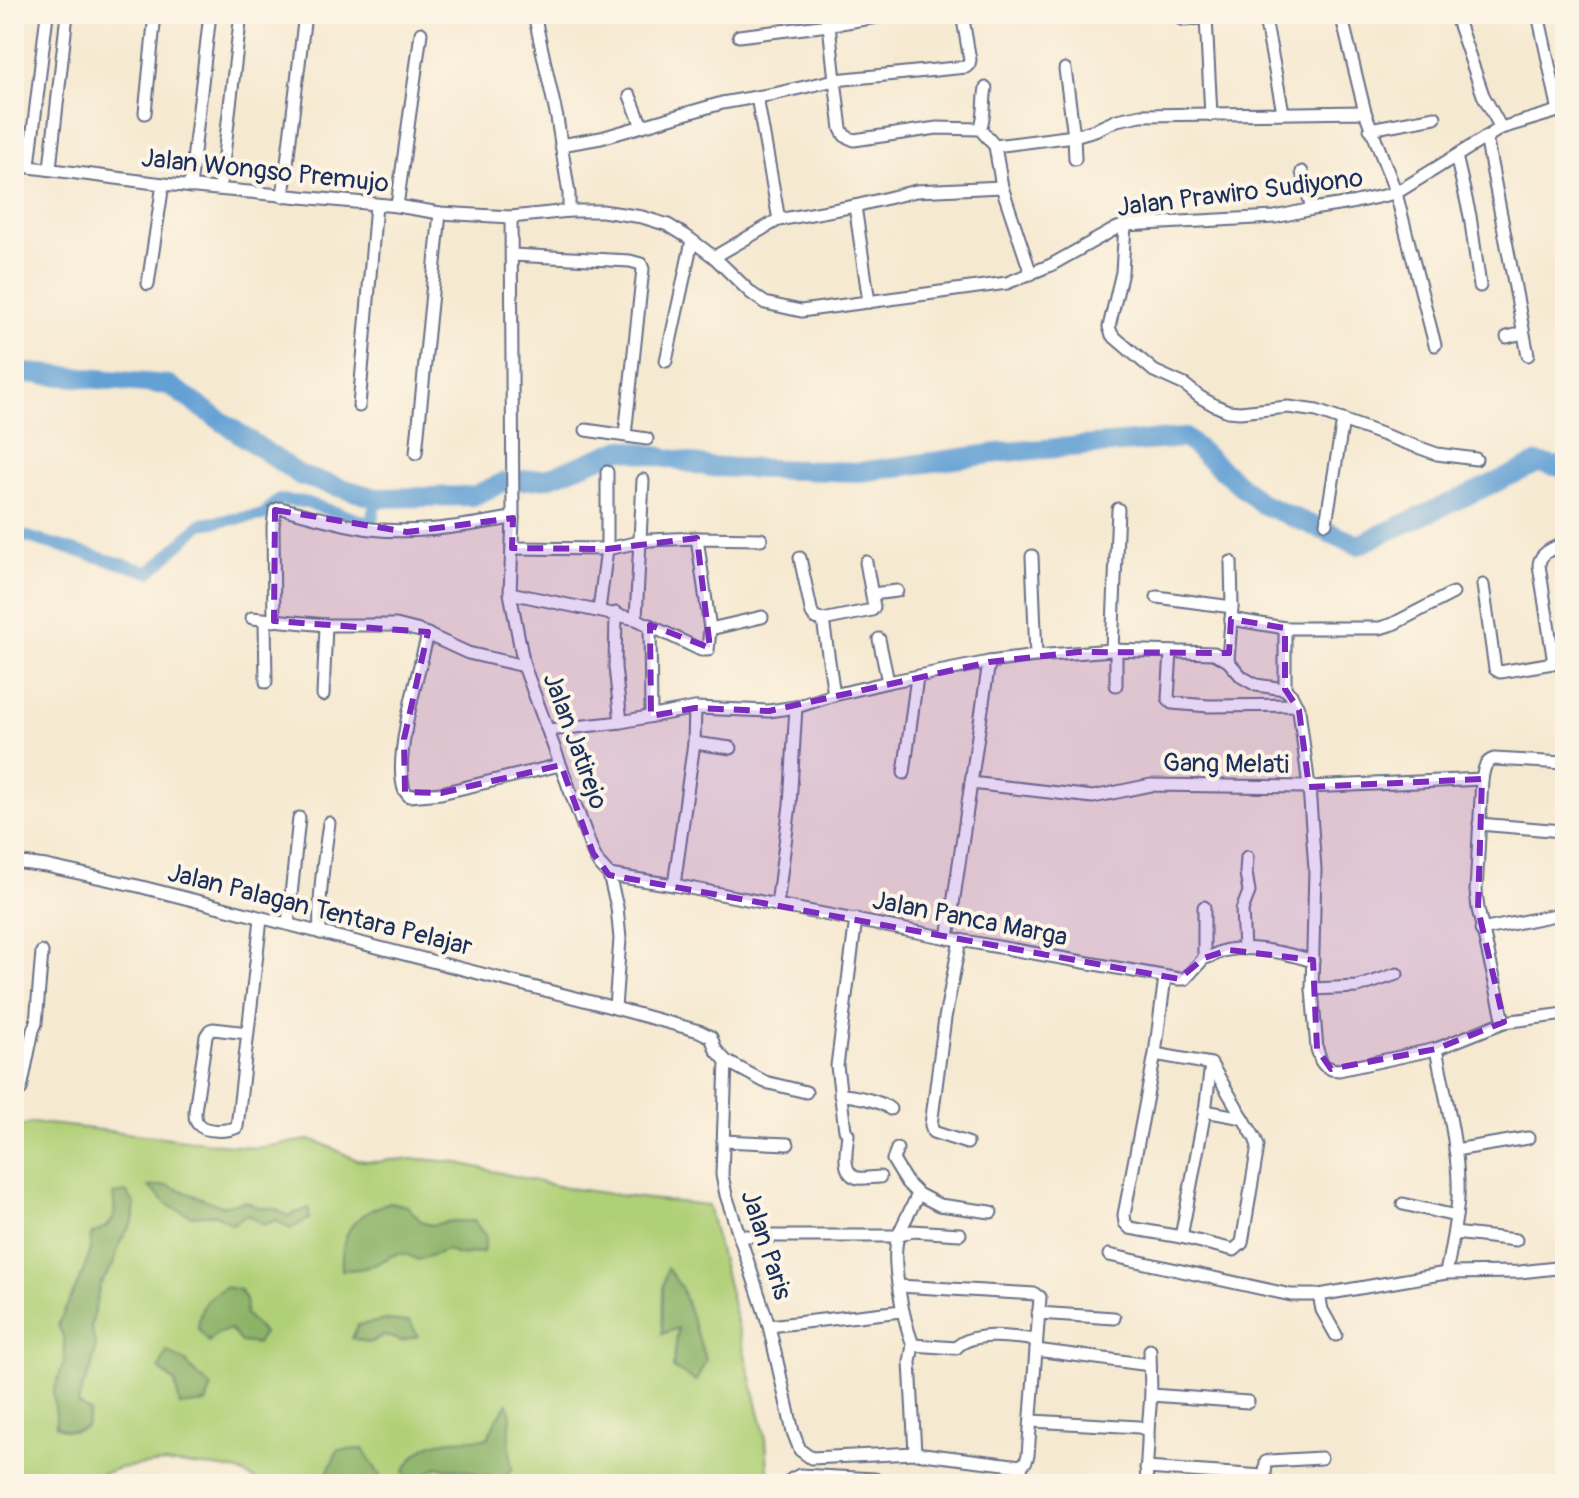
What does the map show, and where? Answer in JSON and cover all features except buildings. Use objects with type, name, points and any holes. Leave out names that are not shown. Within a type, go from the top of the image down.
[{"type":"street","points":[[29,165],[47,14]]},
{"type":"street","points":[[50,168],[67,14]]},
{"type":"street","points":[[145,113],[155,14]]},
{"type":"street","points":[[190,187],[210,14]]},
{"type":"street","points":[[220,188],[241,14]]},
{"type":"street","points":[[283,196],[305,14]]},
{"type":"street","points":[[534,14],[557,118],[569,211]]},
{"type":"street","points":[[739,36],[827,20],[894,14]]},
{"type":"street","points":[[561,145],[601,138],[722,103],[835,80],[966,67],[970,60],[962,14]]},
{"type":"street","points":[[1174,14],[1185,20],[1227,14]]},
{"type":"street","points":[[1264,14],[1283,112]]},
{"type":"street","points":[[1341,14],[1370,129],[1396,193],[1435,345]]},
{"type":"street","points":[[1455,14],[1483,95],[1501,128]]},
{"type":"street","points":[[1538,14],[1562,110]]},
{"type":"street","points":[[1206,18],[1211,115]]},
{"type":"street","points":[[827,20],[841,129],[845,136],[854,140],[937,128],[980,129],[995,146],[1002,187],[1031,274]]},
{"type":"street","points":[[397,206],[421,33]]},
{"type":"street","points":[[1065,69],[1075,159]]},
{"type":"street","points":[[980,129],[985,114],[986,88]]},
{"type":"street","points":[[630,96],[642,126]]},
{"type":"street","points":[[757,97],[779,220]]},
{"type":"street","name":"Jalan Prawiro Sudiyono","points":[[511,217],[602,211],[642,217],[668,225],[714,257],[765,303],[801,311],[1007,283],[1031,274],[1125,225],[1275,217],[1396,193],[1501,128],[1562,110]]},
{"type":"street","points":[[995,146],[1074,136],[1117,120],[1141,115],[1365,112]]},
{"type":"street","points":[[1370,129],[1435,117]]},
{"type":"street","points":[[1486,137],[1528,355]]},
{"type":"street","points":[[1456,156],[1470,216],[1480,286]]},
{"type":"street","name":"Jalan Wongso Premujo","points":[[14,165],[190,187],[397,206],[440,213],[511,217]]},
{"type":"street","points":[[1302,172],[1312,209]]},
{"type":"street","points":[[148,284],[163,184]]},
{"type":"street","points":[[714,257],[779,220],[916,191],[1002,187]]},
{"type":"street","points":[[359,406],[376,205]]},
{"type":"street","points":[[855,206],[869,302]]},
{"type":"street","points":[[416,453],[440,213]]},
{"type":"street","points":[[511,217],[512,255],[641,264],[640,309],[625,435]]},
{"type":"street","points":[[1125,225],[1122,272],[1109,327],[1112,335],[1154,371],[1185,385],[1200,397],[1228,411],[1288,407],[1317,411],[1437,454],[1476,459]]},
{"type":"street","points":[[666,361],[692,241]]},
{"type":"street","name":"Jalan Jatirejo","points":[[512,255],[513,518],[510,593],[524,666],[593,853],[609,875],[617,907],[620,939],[615,1008]]},
{"type":"street","points":[[1507,337],[1523,333]]},
{"type":"street","points":[[1326,523],[1343,420]]},
{"type":"street","points":[[586,430],[647,439]]},
{"type":"street","points":[[599,610],[607,549],[607,472]]},
{"type":"street","points":[[636,619],[643,480]]},
{"type":"street","points":[[266,682],[275,510],[280,508],[368,529],[407,532],[513,518]]},
{"type":"street","points":[[1116,685],[1118,509]]},
{"type":"street","points":[[510,593],[616,613],[706,651],[710,648],[710,629],[697,538]]},
{"type":"street","points":[[512,548],[607,549],[641,541],[761,539]]},
{"type":"street","points":[[1483,585],[1495,669],[1500,672],[1561,664],[1540,559],[1544,553],[1565,543]]},
{"type":"street","points":[[1032,556],[1036,656]]},
{"type":"street","points":[[800,558],[812,614],[823,620],[871,611],[874,607],[866,562]]},
{"type":"street","points":[[1228,661],[1231,562]]},
{"type":"street","points":[[872,594],[897,591]]},
{"type":"street","points":[[1157,597],[1285,628],[1380,628],[1453,593]]},
{"type":"street","points":[[616,613],[615,667],[621,722]]},
{"type":"street","points":[[710,629],[762,617]]},
{"type":"street","points":[[252,618],[326,625],[396,625],[428,634],[468,653],[524,666]]},
{"type":"street","points":[[823,620],[834,695]]},
{"type":"street","points":[[323,695],[326,625]]},
{"type":"street","points":[[650,625],[651,716]]},
{"type":"street","points":[[1285,628],[1285,689],[1297,705],[1309,787],[1315,869],[1312,989],[1317,1049],[1321,1061],[1331,1069],[1339,1070],[1436,1049],[1504,1022],[1565,1014]]},
{"type":"street","points":[[428,634],[404,739],[402,784],[409,796],[441,793],[560,765]]},
{"type":"street","points":[[879,639],[888,682]]},
{"type":"street","points":[[548,730],[621,722],[695,708],[769,711],[796,707],[888,682],[989,662],[1114,650],[1214,653],[1256,685],[1285,689]]},
{"type":"street","points":[[1171,652],[1170,702],[1209,706],[1297,705]]},
{"type":"street","points":[[967,1143],[933,1132],[931,1125],[971,783],[989,662]]},
{"type":"street","points":[[904,773],[917,677]]},
{"type":"street","points":[[777,905],[790,805],[796,707]]},
{"type":"street","points":[[674,885],[694,743],[695,708]]},
{"type":"street","points":[[694,743],[731,748]]},
{"type":"street","points":[[1504,1022],[1481,930],[1476,891],[1485,766],[1488,760],[1494,759],[1565,763]]},
{"type":"street","name":"Gang Melati","points":[[971,783],[1093,797],[1151,785],[1309,787],[1482,779]]},
{"type":"street","points":[[288,924],[299,818]]},
{"type":"street","points":[[320,933],[321,886],[329,823]]},
{"type":"street","points":[[1479,824],[1562,831]]},
{"type":"street","points":[[1244,949],[1242,910],[1248,895],[1247,857]]},
{"type":"street","name":"Jalan Palagan Tentara Pelajar","points":[[14,862],[138,886],[615,1008]]},
{"type":"street","name":"Jalan Panca Marga","points":[[609,875],[1165,977]]},
{"type":"street","points":[[1204,907],[1204,958]]},
{"type":"street","points":[[1481,930],[1565,913]]},
{"type":"street","points":[[248,1033],[213,1029],[206,1036],[195,1111],[196,1120],[203,1128],[227,1131],[237,1127],[248,1033],[261,919]]},
{"type":"street","points":[[856,919],[837,1066],[848,1134],[846,1168],[858,1178],[880,1177]]},
{"type":"street","points":[[1155,1054],[1211,1064],[1258,1146],[1242,1243],[1234,1250],[1130,1228],[1125,1223],[1155,1054],[1165,977],[1185,979],[1204,958],[1229,950],[1268,950],[1313,961]]},
{"type":"street","points":[[14,1094],[21,1089],[36,1023],[42,952]]},
{"type":"street","points":[[1312,989],[1358,987],[1397,974]]},
{"type":"street","points":[[615,1008],[699,1031],[711,1037],[716,1050],[726,1061],[765,1082],[806,1092]]},
{"type":"street","points":[[1436,1049],[1458,1183],[1454,1233],[1446,1273]]},
{"type":"street","name":"Jalan Paris","points":[[726,1061],[722,1175],[769,1326],[793,1432],[800,1450],[811,1458],[915,1453],[1021,1466]]},
{"type":"street","points":[[1181,1237],[1211,1064]]},
{"type":"street","points":[[840,1095],[884,1104],[890,1109]]},
{"type":"street","points":[[1205,1111],[1243,1118]]},
{"type":"street","points":[[1455,1150],[1528,1138]]},
{"type":"street","points":[[723,1141],[788,1144]]},
{"type":"street","points":[[897,1149],[893,1160],[918,1194],[939,1205],[991,1212]]},
{"type":"street","points":[[915,1453],[910,1362],[913,1345],[902,1311],[896,1267],[898,1236],[918,1194]]},
{"type":"street","points":[[1403,1204],[1456,1216]]},
{"type":"street","points":[[739,1236],[898,1236],[912,1231],[960,1234]]},
{"type":"street","points":[[1454,1233],[1516,1240]]},
{"type":"street","points":[[1109,1255],[1291,1295],[1319,1295],[1446,1273],[1520,1272],[1565,1267]]},
{"type":"street","points":[[899,1286],[1037,1296],[1032,1421],[1028,1455],[1021,1466],[1022,1484]]},
{"type":"street","points":[[1319,1295],[1322,1310],[1336,1335]]},
{"type":"street","points":[[769,1326],[902,1311]]},
{"type":"street","points":[[1038,1313],[1114,1318]]},
{"type":"street","points":[[913,1345],[956,1348],[970,1337],[1002,1337],[1150,1365]]},
{"type":"street","points":[[1147,1484],[1150,1350]]},
{"type":"street","points":[[1151,1395],[1248,1402]]},
{"type":"street","points":[[1032,1421],[1148,1430]]},
{"type":"street","points":[[1146,1468],[1235,1480],[1264,1476],[1266,1462],[1269,1461],[1321,1458]]},
{"type":"street","points":[[786,1484],[800,1475],[875,1479],[879,1484]]},
{"type":"highlighted area","points":[[275,510],[407,532],[513,518],[512,548],[607,549],[697,538],[710,648],[650,625],[651,716],[695,708],[769,711],[989,662],[1078,652],[1229,653],[1231,619],[1285,628],[1285,689],[1299,710],[1309,787],[1482,779],[1478,909],[1504,1022],[1436,1049],[1331,1069],[1317,1049],[1313,960],[1229,950],[1204,958],[1179,979],[609,875],[593,853],[561,765],[441,793],[405,792],[404,739],[428,632],[274,621]]},
{"type":"green space","points":[[31,1123],[255,1148],[309,1140],[357,1160],[454,1162],[561,1187],[708,1205],[766,1439],[769,1484],[263,1484],[239,1471],[162,1463],[119,1468],[74,1484],[14,1484],[14,1149],[19,1127]]},
{"type":"green space","points":[[167,1185],[222,1206],[245,1201],[288,1216],[309,1208],[309,1219],[290,1229],[276,1220],[264,1225],[247,1215],[232,1224],[215,1214],[192,1216],[171,1207],[149,1187]]},
{"type":"green space","points":[[126,1192],[135,1204],[133,1222],[100,1285],[91,1327],[96,1347],[78,1404],[90,1412],[86,1427],[67,1431],[56,1426],[53,1394],[65,1358],[64,1338],[58,1325],[84,1270],[91,1235],[112,1220],[115,1210],[113,1194]]},
{"type":"green space","points":[[390,1202],[407,1206],[421,1221],[430,1225],[474,1221],[486,1237],[483,1252],[458,1255],[447,1250],[418,1260],[400,1254],[368,1267],[342,1270],[344,1244],[352,1226],[367,1212]]},
{"type":"green space","points":[[667,1268],[681,1287],[706,1360],[696,1381],[673,1368],[678,1328],[662,1334],[663,1289]]},
{"type":"green space","points":[[225,1287],[240,1290],[246,1300],[245,1314],[263,1333],[257,1344],[241,1342],[230,1329],[215,1335],[209,1342],[198,1329],[204,1304]]},
{"type":"green space","points":[[387,1320],[410,1322],[418,1336],[401,1341],[384,1335],[369,1343],[352,1338],[358,1325]]},
{"type":"green space","points":[[167,1351],[186,1362],[212,1387],[206,1403],[180,1406],[175,1382],[159,1369]]},
{"type":"green space","points":[[508,1403],[512,1471],[497,1480],[469,1471],[437,1467],[408,1484],[404,1471],[421,1450],[451,1440],[488,1438]]},
{"type":"green space","points":[[363,1449],[381,1477],[378,1484],[333,1484],[328,1471],[338,1450]]},
{"type":"waterway","points":[[14,381],[27,373],[169,385],[301,476],[376,498],[473,496],[504,482],[548,478],[622,449],[710,467],[860,472],[1006,452],[1185,438],[1262,504],[1358,545],[1538,463],[1565,468]]},
{"type":"waterway","points":[[14,533],[150,572],[201,524],[263,515],[278,500],[305,502],[371,524],[376,498]]}]
